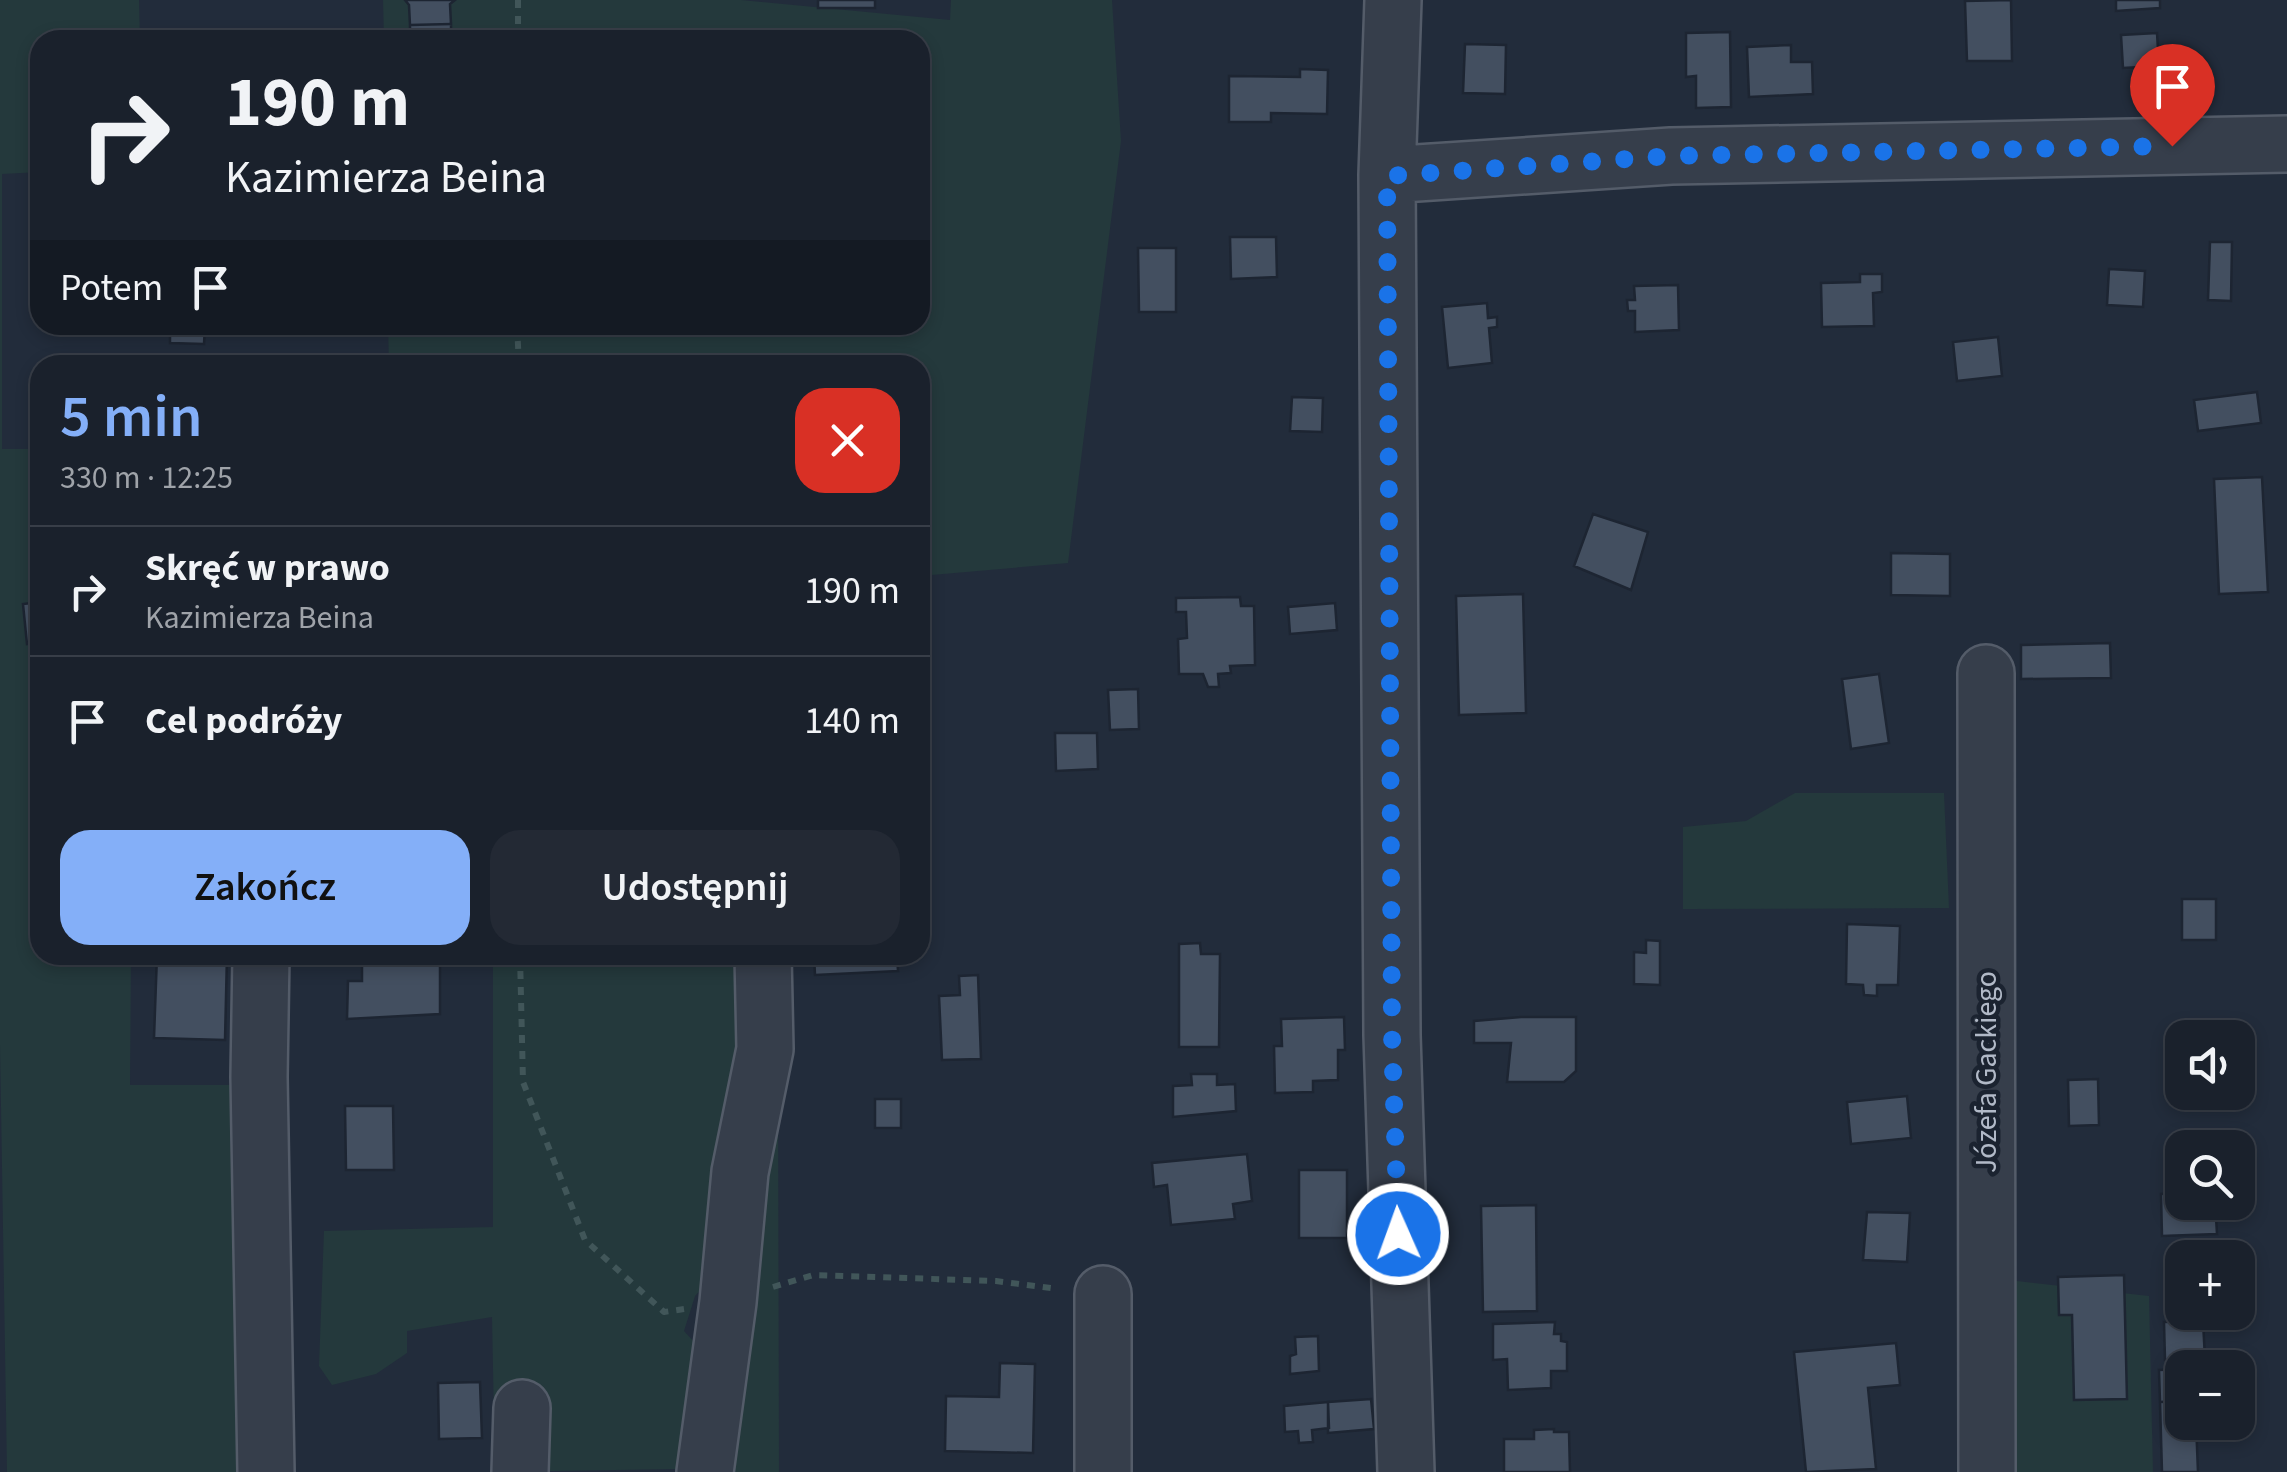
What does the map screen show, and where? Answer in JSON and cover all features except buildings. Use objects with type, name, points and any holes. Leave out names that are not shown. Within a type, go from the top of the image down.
[{"type":"street","points":[[1393,0],[1387,176],[1392,1035],[1406,1472]]},
{"type":"street","points":[[1387,176],[1670,156],[2287,144]]},
{"type":"street","name":"Józefa Gackiego","points":[[1986,672],[1988,1472]]},
{"type":"street","points":[[261,965],[266,1472]]},
{"type":"street","points":[[705,1472],[728,1302],[740,1172],[765,1049],[762,965]]},
{"type":"street","points":[[1103,1294],[1103,1472]]},
{"type":"street","points":[[520,1472],[522,1408]]},
{"type":"path","points":[[518,0],[518,30]]},
{"type":"green space","points":[[0,0],[139,0],[140,30],[30,30],[30,173],[2,174],[2,449],[30,449],[30,965],[131,965],[130,1085],[248,1085],[255,1472],[7,1472],[0,1045]]},
{"type":"green space","points":[[383,0],[741,0],[950,20],[951,0],[1112,0],[1121,141],[1068,563],[930,575],[930,355],[389,355],[388,335],[930,335],[930,30],[384,30]]},
{"type":"green space","points":[[1795,793],[1944,793],[1949,908],[1683,909],[1683,827],[1746,821]]},
{"type":"green space","points":[[493,965],[745,965],[721,1268],[695,1296],[684,1331],[695,1343],[678,1469],[495,1472],[492,1317],[407,1331],[407,1353],[376,1374],[332,1385],[319,1366],[324,1231],[493,1227]]},
{"type":"green space","points":[[778,1073],[779,1472],[721,1472]]},
{"type":"green space","points":[[2000,1279],[2149,1296],[2153,1472],[2003,1472]]},
{"type":"route","points":[[1398,1234],[1392,1035],[1387,176],[1670,156],[2172,146]]}]
